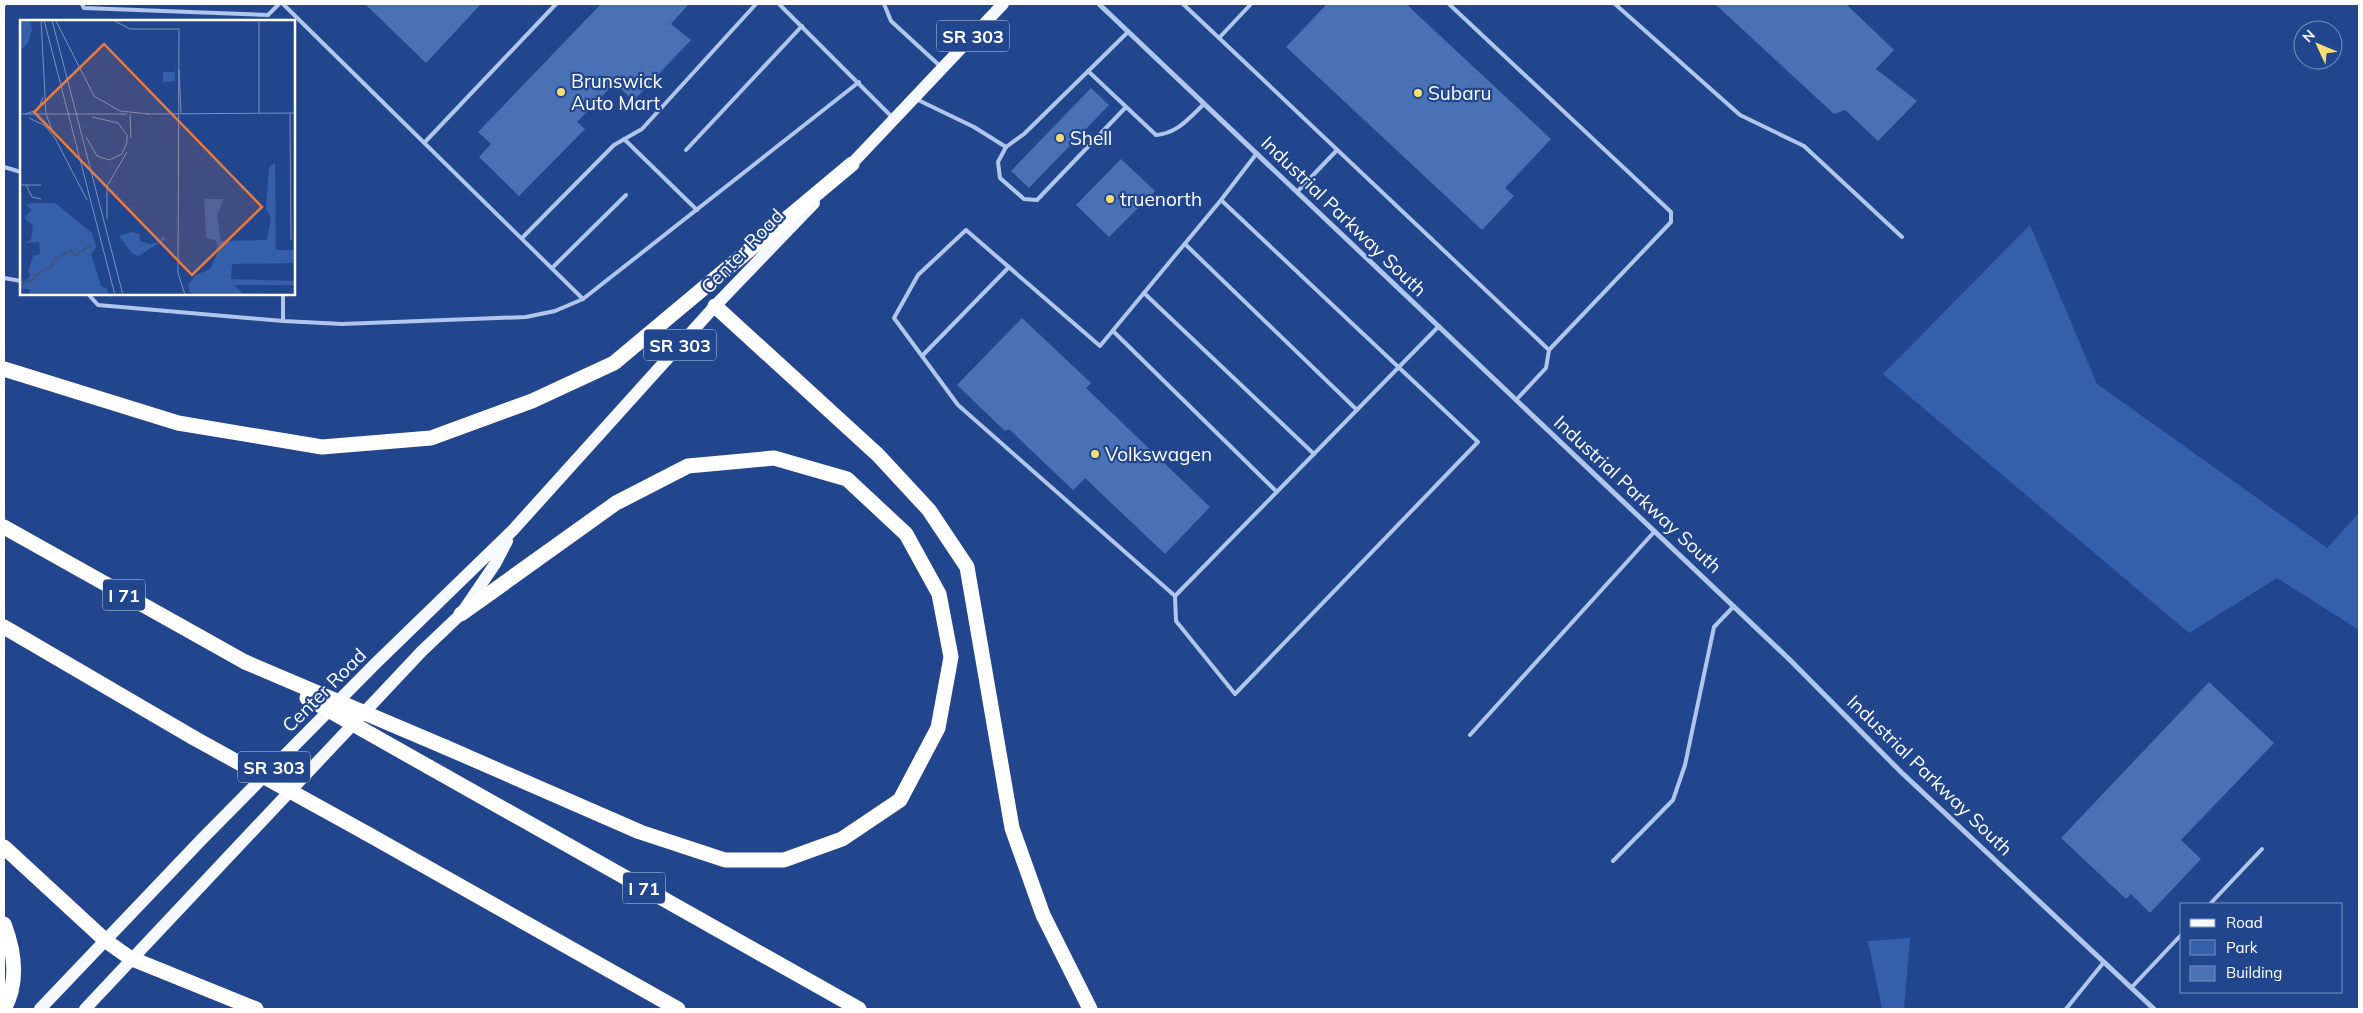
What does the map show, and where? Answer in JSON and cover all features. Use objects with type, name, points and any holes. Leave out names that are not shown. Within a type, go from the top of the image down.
[{"type":"highway","points":[[4,370],[178,423],[322,448],[430,438],[532,401],[614,363],[852,164]]},
{"type":"highway","points":[[715,306],[878,455],[929,510],[968,567],[1012,828],[1042,914],[1090,1009]]},
{"type":"highway","points":[[245,662],[650,835],[725,860],[784,860],[842,839],[900,800],[938,728],[951,658],[939,594],[906,534],[847,480],[774,458],[688,466],[616,503],[461,614]]},
{"type":"highway","name":"I 71","points":[[4,527],[859,1009]]},
{"type":"highway","points":[[4,627],[194,738],[678,1009]]},
{"type":"highway","points":[[4,847],[106,941],[130,958],[256,1009]]},
{"type":"highway","points":[[4,924],[13,955],[15,974],[10,998],[4,1009]]},
{"type":"main road","name":"Center Road","points":[[40,1009],[210,831],[374,664],[513,530],[715,306],[1003,4]]},
{"type":"main road","name":"Center Road","points":[[85,1009],[130,958],[422,651],[461,614],[495,564],[513,530]]},
{"type":"street","name":"Industrial Parkway South","points":[[1099,4],[1734,606],[1901,772],[2154,1009]]},
{"type":"lane","points":[[82,4],[84,8],[268,15],[279,4]]},
{"type":"lane","points":[[283,4],[584,299]]},
{"type":"lane","points":[[425,142],[556,4]]},
{"type":"lane","points":[[522,238],[614,145],[642,128],[756,4]]},
{"type":"lane","points":[[779,4],[894,119]]},
{"type":"lane","points":[[884,4],[891,20],[943,68]]},
{"type":"lane","points":[[1183,4],[1549,350]]},
{"type":"lane","points":[[1219,38],[1251,4]]},
{"type":"lane","points":[[1449,4],[1671,212],[1671,222],[1549,350],[1546,368],[1516,400]]},
{"type":"lane","points":[[1615,4],[1740,116],[1804,146],[1902,237]]},
{"type":"lane","points":[[268,15],[269,20]]},
{"type":"lane","points":[[686,150],[802,26]]},
{"type":"lane","points":[[1126,108],[1037,200],[1024,199],[1000,178],[998,162],[1006,147],[1024,134],[1128,32]]},
{"type":"lane","points":[[1088,71],[1156,135],[1167,134],[1181,126],[1204,104]]},
{"type":"lane","points":[[89,295],[98,305],[283,321],[342,324],[526,317],[555,311],[584,299],[859,82]]},
{"type":"lane","points":[[914,98],[974,127],[1006,147]]},
{"type":"lane","points":[[624,139],[697,210]]},
{"type":"lane","points":[[1297,192],[1337,150]]},
{"type":"lane","points":[[1220,200],[1478,442],[1235,694],[1176,621],[1175,596],[958,405],[894,318],[918,275],[966,230],[1100,346],[1257,154]]},
{"type":"lane","points":[[4,167],[20,172]]},
{"type":"lane","points":[[552,268],[626,195]]},
{"type":"lane","points":[[1185,244],[1357,410]]},
{"type":"lane","points":[[922,356],[1009,267]]},
{"type":"lane","points":[[4,278],[20,281]]},
{"type":"lane","points":[[1144,292],[1314,454]]},
{"type":"lane","points":[[283,295],[283,321]]},
{"type":"lane","points":[[1175,596],[1439,326]]},
{"type":"lane","points":[[1112,332],[1277,492]]},
{"type":"lane","points":[[1470,735],[1655,531]]},
{"type":"lane","points":[[1613,861],[1673,800],[1685,765],[1714,627],[1734,606]]},
{"type":"lane","points":[[2211,903],[2262,848]]},
{"type":"lane","points":[[2131,988],[2180,936]]},
{"type":"lane","points":[[2066,1009],[2104,962]]},
{"type":"green space","points":[[2030,225],[2097,384],[2327,548],[2359,513],[2359,630],[2277,578],[2189,633],[1883,374]]},
{"type":"green space","points":[[1910,938],[1904,1009],[1882,1009],[1868,941]]},
{"type":"building","points":[[365,4],[481,4],[426,63]]},
{"type":"building","name":"Brunswick Auto Mart","points":[[601,4],[689,4],[671,24],[691,40],[633,101],[615,83],[577,122],[585,129],[519,196],[479,157],[491,144],[478,132]]},
{"type":"building","name":"Subaru","points":[[1327,4],[1406,4],[1551,139],[1505,188],[1514,196],[1482,230],[1286,47]]},
{"type":"building","points":[[1715,4],[1846,4],[1894,50],[1876,69],[1917,101],[1878,141],[1845,110],[1834,114]]},
{"type":"building","name":"Shell","points":[[1091,88],[1109,105],[1029,188],[1011,171]]},
{"type":"building","points":[[1121,159],[1155,191],[1109,237],[1076,205]]},
{"type":"building","name":"Volkswagen","points":[[1022,318],[1091,383],[1086,388],[1210,507],[1165,554],[1085,478],[1073,490],[1009,429],[1005,431],[957,385]]},
{"type":"building","points":[[2209,682],[2274,743],[2181,840],[2201,859],[2150,913],[2131,894],[2126,899],[2061,838]]},
{"type":"place","name":"Brunswick Auto Mart","points":[[561,92]]},
{"type":"place","name":"Subaru","points":[[1418,93]]},
{"type":"place","name":"Shell","points":[[1060,138]]},
{"type":"place","name":"truenorth","points":[[1110,199]]},
{"type":"place","name":"Volkswagen","points":[[1095,454]]}]
